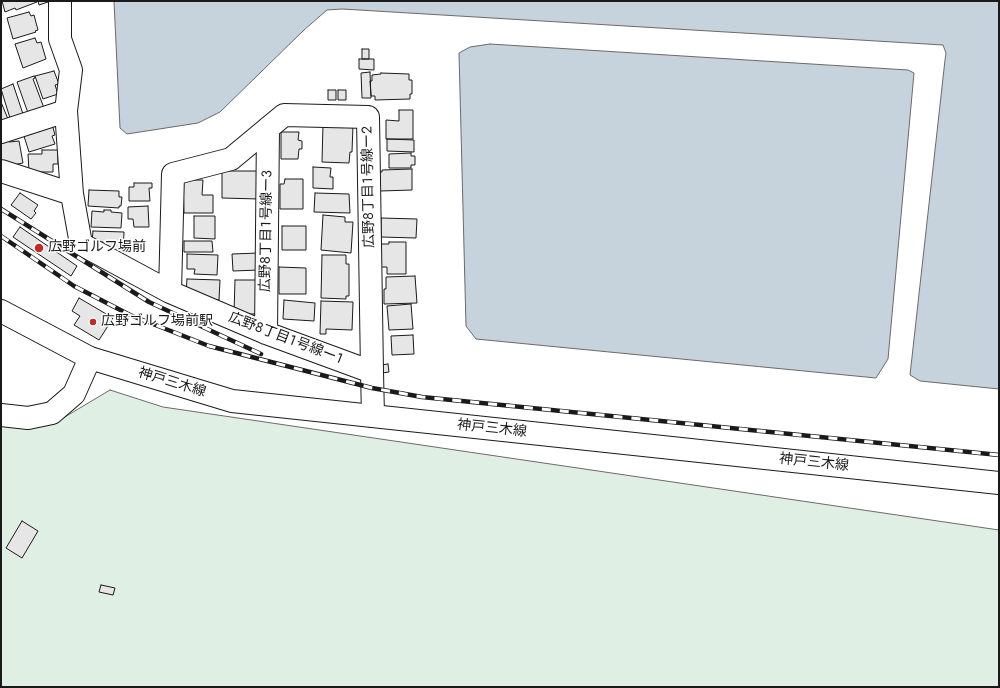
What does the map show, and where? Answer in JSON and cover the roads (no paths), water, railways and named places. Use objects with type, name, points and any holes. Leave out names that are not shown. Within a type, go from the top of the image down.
[{"type":"street","name":"広野８丁目１号線ー１","points":[[60,1],[60,39],[71,70],[66,111],[72,194],[82,244],[170,292],[266,333],[372,372]]},
{"type":"street","points":[[1,132],[66,111]]},
{"type":"street","name":"広野８丁目１号線ー２","points":[[170,292],[173,174],[231,159],[284,116],[368,117],[372,372]]},
{"type":"street","name":"広野８丁目１号線ー３","points":[[266,333],[268,128]]},
{"type":"street","points":[[1,171],[72,194]]},
{"type":"street","name":"神戸三木線","points":[[1,311],[90,358],[232,401],[999,483]]},
{"type":"street","points":[[1,415],[28,418],[52,413],[74,394],[90,358]]},
{"type":"street","points":[[372,372],[373,416]]},
{"type":"railway","points":[[1,209],[149,302],[261,354]]},
{"type":"railway","points":[[1,236],[74,286],[130,315],[209,346],[372,388],[422,397],[999,455]]},
{"type":"place","name":"広野ゴルフ場前","points":[[39,248]]},
{"type":"place","name":"広野ゴルフ場前駅","points":[[93,322]]}]
